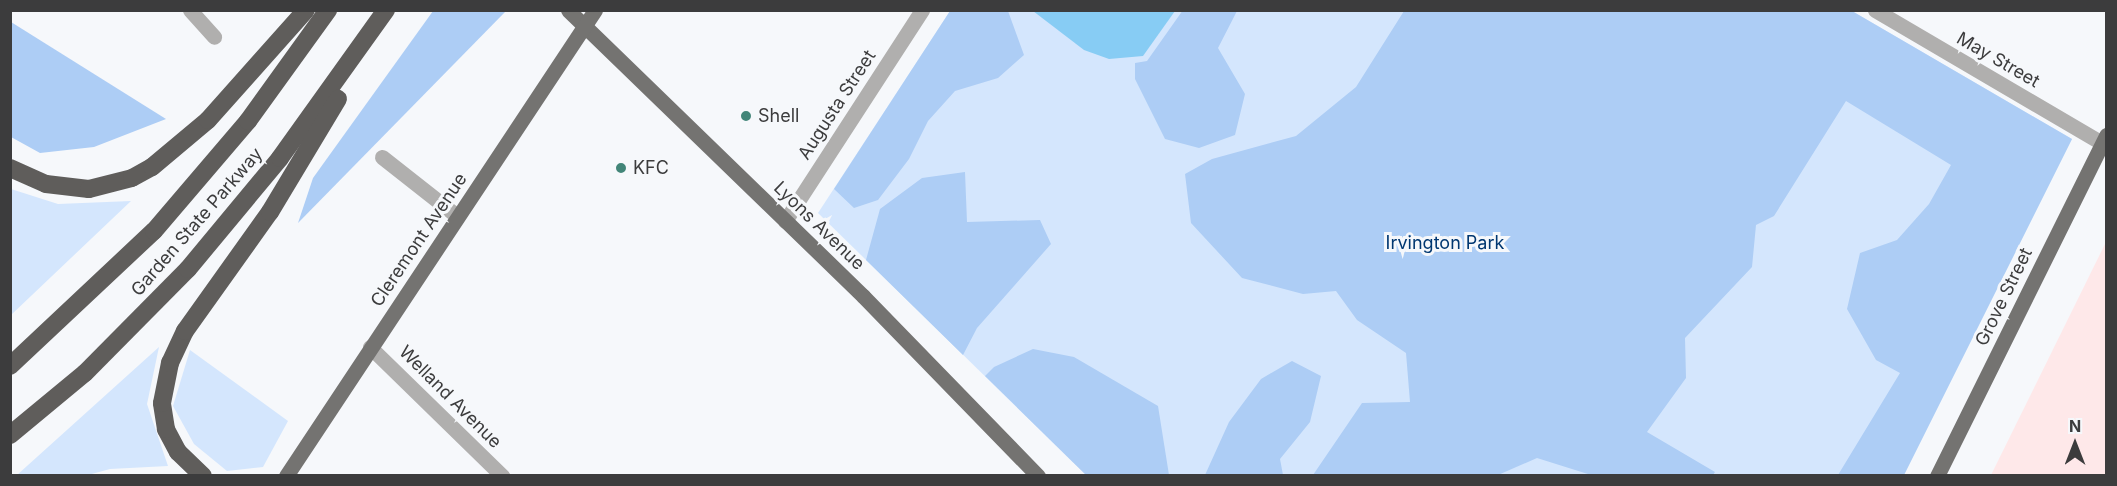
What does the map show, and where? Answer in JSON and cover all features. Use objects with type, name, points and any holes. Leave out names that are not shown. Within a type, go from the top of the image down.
[{"type":"highway","points":[[10,168],[46,184],[89,189],[132,178],[152,167],[208,120],[306,10]]},
{"type":"highway","name":"Garden State Parkway","points":[[10,366],[154,231],[248,121],[328,10]]},
{"type":"highway","points":[[203,476],[178,452],[166,429],[162,403],[170,363],[185,332],[270,212],[388,10]]},
{"type":"highway","name":"Garden State Parkway","points":[[10,435],[86,373],[188,269],[280,158],[388,10]]},
{"type":"main road","name":"Lyons Avenue","points":[[568,10],[785,220],[1038,476]]},
{"type":"main road","name":"Cleremont Avenue","points":[[286,476],[457,216],[499,161],[596,10]]},
{"type":"main road","name":"Grove Street","points":[[1937,476],[2104,139]]},
{"type":"street","points":[[190,10],[214,37]]},
{"type":"street","name":"Augusta Street","points":[[785,220],[922,10]]},
{"type":"street","name":"May Street","points":[[1875,10],[2104,139]]},
{"type":"street","points":[[382,158],[457,216]]},
{"type":"street","name":"Welland Avenue","points":[[370,347],[502,476]]},
{"type":"shaded area","points":[[1033,11],[1175,11],[1143,56],[1109,59],[1084,50]]},
{"type":"shaded area","points":[[2106,242],[2106,475],[1991,475]]},
{"type":"green space","points":[[1183,10],[1237,11],[1218,48],[1245,94],[1235,135],[1199,148],[1165,139],[1135,79],[1135,63],[1147,61]]},
{"type":"green space","points":[[433,11],[506,11],[298,223],[313,178]]},
{"type":"green space","name":"Irvington Park","points":[[950,11],[1852,11],[2072,139],[1904,475],[1086,475],[818,213]]},
{"type":"green space","points":[[950,11],[1008,11],[1024,55],[998,78],[955,91],[928,121],[909,159],[878,200],[854,208],[834,189]]},
{"type":"green space","points":[[1404,11],[1852,11],[2072,139],[1904,475],[1838,475],[1900,373],[1876,360],[1847,309],[1860,253],[1897,240],[1929,204],[1951,165],[1846,101],[1774,216],[1756,225],[1752,267],[1685,338],[1686,378],[1647,432],[1715,472],[1713,475],[1591,475],[1537,458],[1498,475],[1313,475],[1362,403],[1410,402],[1406,353],[1357,320],[1336,291],[1303,294],[1242,278],[1191,223],[1185,174],[1212,159],[1296,136],[1356,87]]},
{"type":"green space","points":[[10,22],[166,119],[94,147],[40,153],[11,137]]},
{"type":"green space","points":[[965,172],[967,222],[1040,220],[1051,244],[977,328],[963,355],[866,260],[880,209],[922,178]]},
{"type":"green space","points":[[11,189],[58,204],[131,201],[11,315]]},
{"type":"green space","points":[[159,347],[147,404],[168,466],[110,469],[88,475],[17,475]]},
{"type":"green space","points":[[1033,349],[1074,357],[1158,406],[1169,475],[1086,475],[985,376],[994,367]]},
{"type":"green space","points":[[190,350],[288,421],[263,467],[227,471],[194,444],[173,406]]},
{"type":"green space","points":[[1292,361],[1321,376],[1310,422],[1280,459],[1283,475],[1205,475],[1229,422],[1261,379]]},
{"type":"place","name":"Shell","points":[[746,116]]},
{"type":"place","name":"KFC","points":[[621,168]]}]
